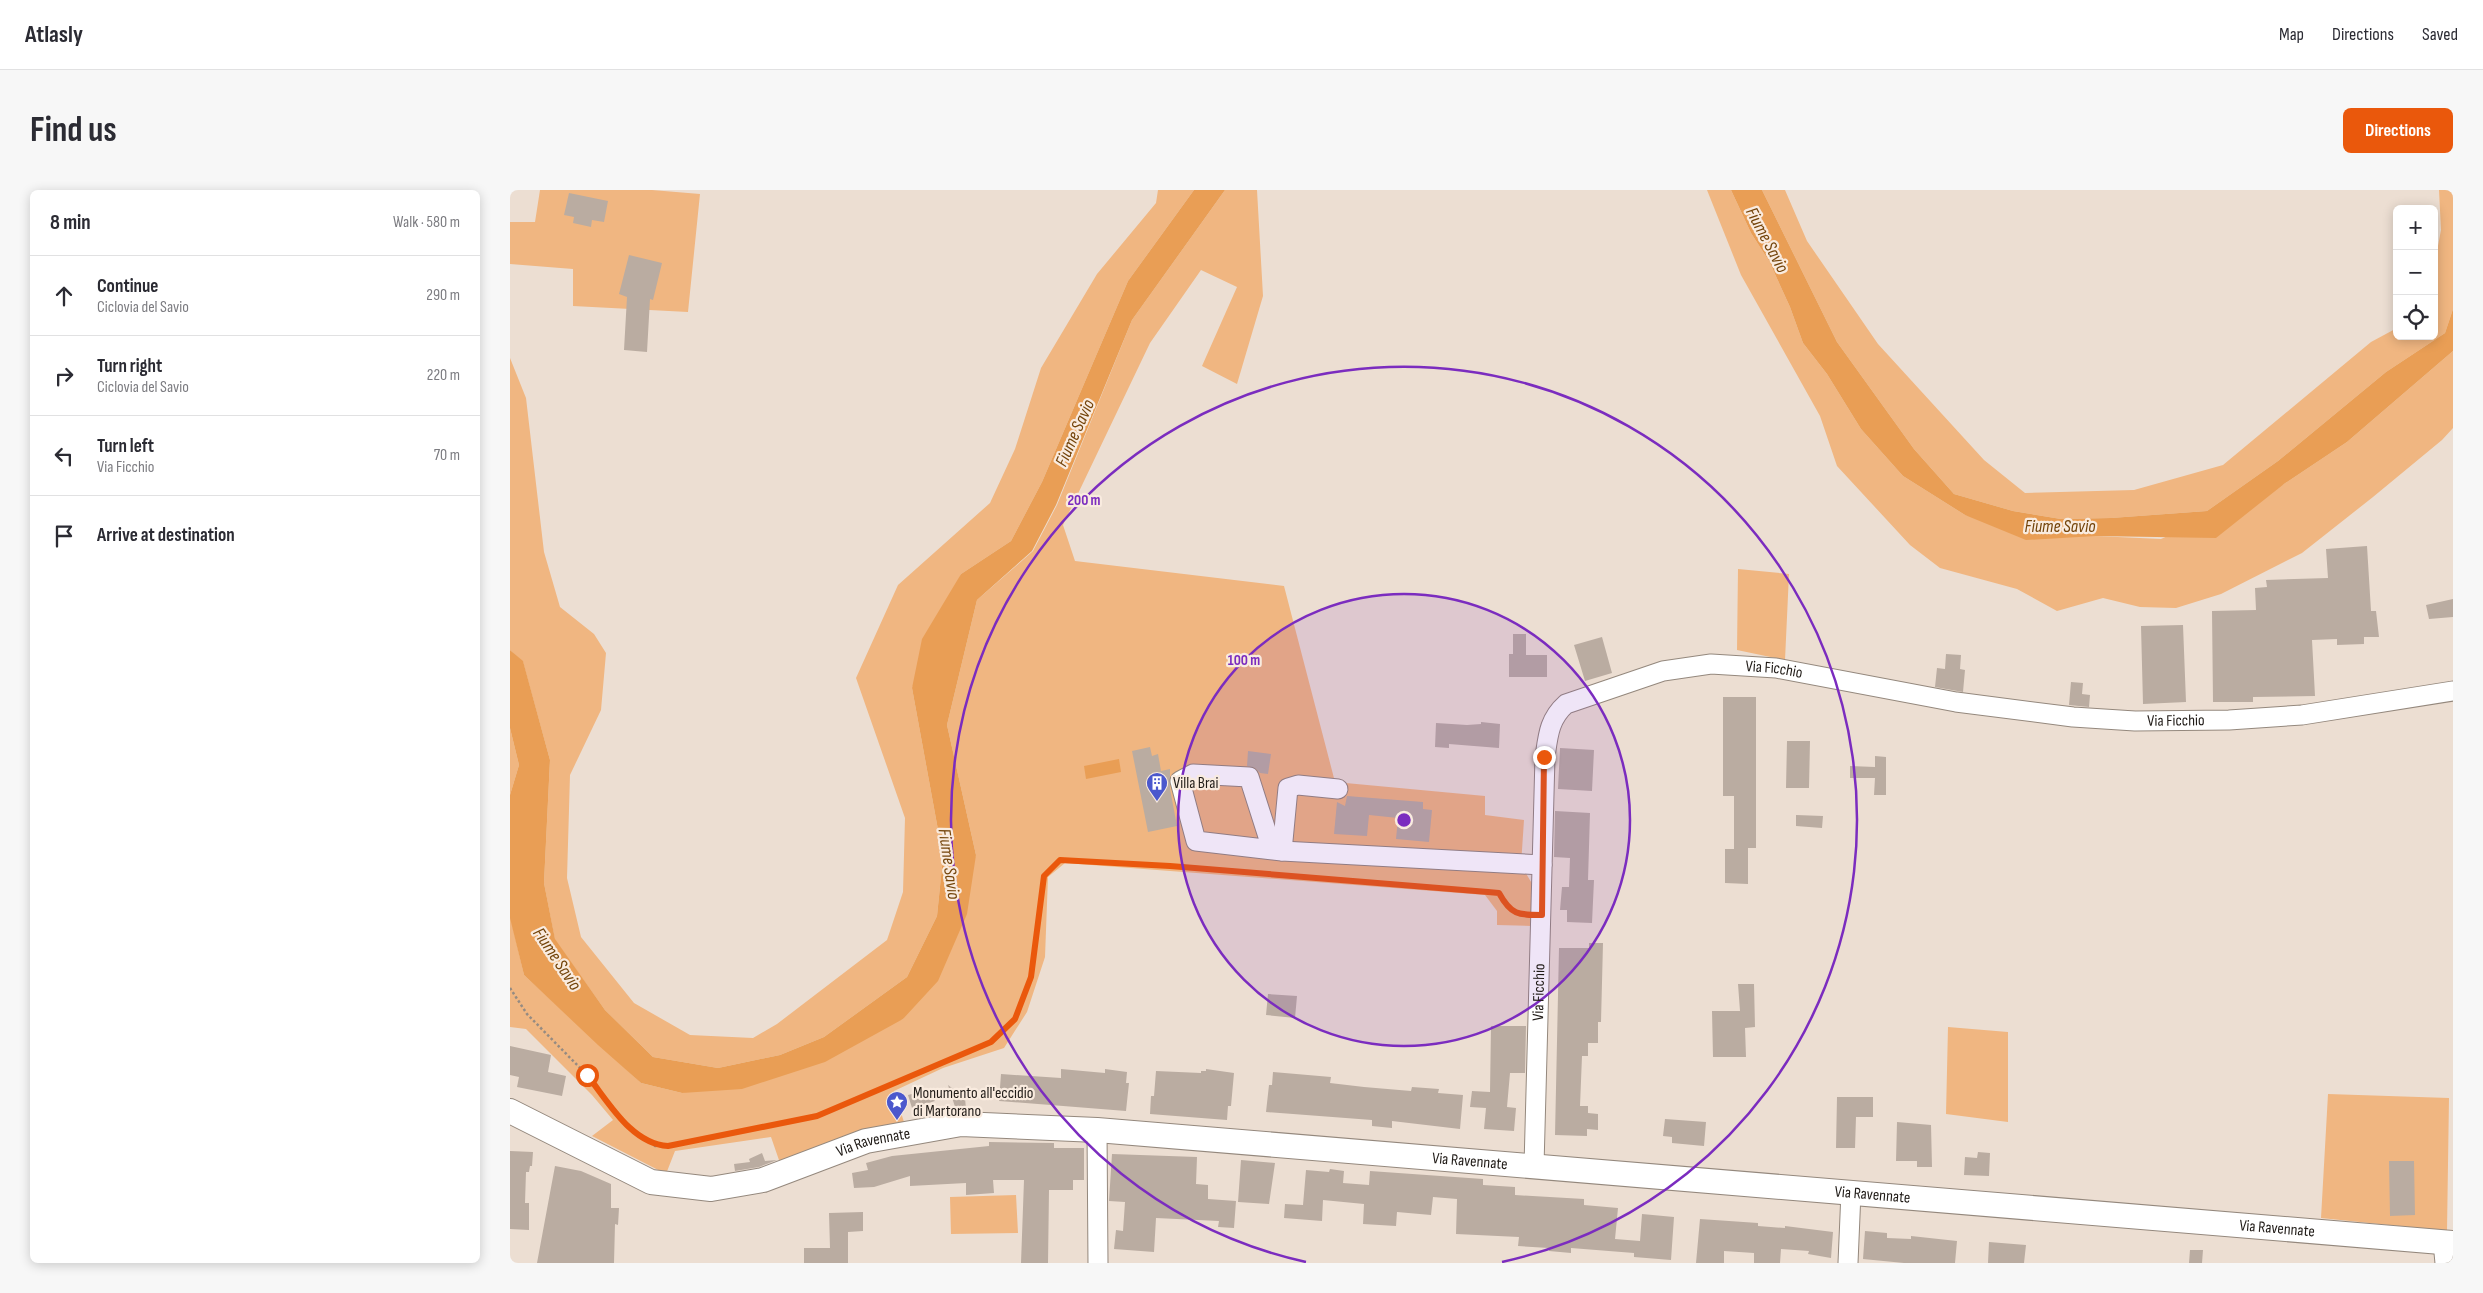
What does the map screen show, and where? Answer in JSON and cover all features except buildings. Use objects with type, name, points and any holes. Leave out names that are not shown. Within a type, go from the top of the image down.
[{"type":"main road","name":"Via Ravennate","points":[[510,1111],[652,1182],[711,1189],[763,1180],[866,1141],[961,1124],[1097,1130],[1851,1192],[2447,1249]]},
{"type":"street","name":"Via Ficchio","points":[[1534,1166],[1542,915],[1544,757],[1549,727],[1555,713],[1566,704],[1663,671],[1711,664],[1776,668],[1956,702],[2073,717],[2135,722],[2229,720],[2302,715],[2453,691]]},
{"type":"street","points":[[1277,850],[1249,777],[1193,774],[1180,781],[1196,841],[1277,850],[1542,865]]},
{"type":"street","points":[[1277,850],[1288,788],[1298,785],[1338,789]]},
{"type":"street","points":[[1097,1130],[1098,1263]]},
{"type":"street","points":[[1848,1263],[1851,1192]]},
{"type":"path","points":[[510,988],[527,1014],[587,1075],[632,1131],[655,1146],[668,1146],[817,1116],[991,1042],[1015,1019],[1025,994],[1031,977],[1038,938],[1044,876],[1060,860],[1170,866],[1499,893],[1506,907],[1516,914],[1542,915]]},
{"type":"shaded area","points":[[540,190],[652,190],[700,194],[688,312],[573,306],[573,269],[510,264],[510,222],[535,222]]},
{"type":"shaded area","points":[[1158,190],[1194,190],[1128,281],[1042,482],[1011,541],[961,574],[912,688],[943,857],[937,916],[907,977],[824,1037],[780,1055],[718,1068],[653,1057],[605,1010],[555,940],[544,883],[550,760],[523,662],[510,650],[510,358],[526,398],[544,552],[560,607],[594,634],[606,653],[601,710],[570,775],[567,878],[581,937],[634,1003],[690,1035],[753,1038],[777,1024],[887,940],[903,892],[905,818],[856,678],[898,585],[990,503],[1015,449],[1041,368],[1097,274],[1156,203]]},
{"type":"shaded area","points":[[1225,190],[1257,190],[1263,296],[1237,384],[1202,366],[1237,287],[1201,270],[1150,343],[1063,525],[1075,561],[1284,586],[1335,782],[1485,796],[1485,815],[1524,820],[1521,865],[1534,887],[1533,926],[1497,925],[1497,911],[1485,895],[1065,863],[1048,877],[1045,957],[1027,1012],[1004,1048],[943,1068],[894,1091],[904,1122],[780,1163],[771,1137],[675,1151],[666,1174],[592,1136],[613,1120],[592,1095],[526,1029],[510,1027],[510,915],[524,975],[641,1083],[682,1093],[903,1019],[976,855],[947,725],[977,600],[1033,551],[1057,505],[1132,320]]},
{"type":"shaded area","points":[[1707,190],[1731,190],[1751,233],[1769,261],[1790,307],[1803,343],[1827,374],[1861,429],[1903,476],[1965,515],[2096,536],[2161,539],[2284,484],[2347,442],[2453,351],[2453,428],[2442,440],[2302,553],[2221,594],[2176,608],[2140,607],[2103,598],[2057,611],[2017,589],[1940,568],[1910,545],[1837,466],[1820,416],[1741,275]]},
{"type":"shaded area","points":[[1762,190],[1785,190],[1807,241],[1878,344],[1984,460],[2025,493],[2134,490],[2223,465],[2371,342],[2393,330],[2393,340],[2434,340],[2386,372],[2278,461],[2207,511],[2111,518],[2061,519],[2013,511],[1954,494],[1914,449],[1837,342]]},
{"type":"shaded area","points":[[2439,190],[2453,190],[2453,309],[2445,333],[2438,338],[2438,246],[2441,230]]},
{"type":"shaded area","points":[[1738,569],[1789,574],[1785,660],[1737,650]]},
{"type":"shaded area","points":[[510,728],[519,765],[510,795]]},
{"type":"shaded area","points":[[1948,1027],[2008,1032],[2008,1122],[1946,1114]]},
{"type":"shaded area","points":[[2328,1094],[2449,1098],[2447,1231],[2321,1218]]},
{"type":"shaded area","points":[[1016,1195],[1018,1233],[951,1234],[950,1197]]},
{"type":"water","name":"Fiume Savio","points":[[1194,190],[1225,190],[1132,320],[1056,505],[1032,551],[977,600],[947,725],[976,855],[967,914],[938,981],[903,1019],[825,1062],[742,1089],[682,1093],[641,1083],[524,975],[510,918],[510,795],[519,765],[510,728],[510,650],[523,661],[550,760],[544,883],[555,939],[605,1010],[653,1057],[718,1068],[780,1055],[824,1037],[907,977],[937,916],[943,857],[912,688],[922,639],[961,574],[1011,541],[1042,482],[1128,281]]},
{"type":"water","name":"Fiume Savio","points":[[1731,190],[1762,190],[1837,342],[1914,449],[1954,494],[2013,511],[2061,519],[2111,518],[2207,511],[2278,461],[2386,372],[2434,340],[2438,340],[2438,338],[2445,333],[2453,309],[2453,351],[2347,442],[2284,484],[2216,538],[2096,536],[2026,540],[1965,515],[1903,476],[1861,429],[1827,374],[1803,343],[1790,307],[1769,261],[1751,233]]},
{"type":"water","points":[[1119,759],[1121,772],[1086,779],[1084,766]]},
{"type":"place","name":"Villa Brai","points":[[1157,802]]},
{"type":"place","name":"Monumento all'eccidio di Martorano","points":[[897,1121]]},
{"type":"route","points":[[587,1075],[632,1131],[655,1146],[668,1146],[817,1116],[991,1042],[1015,1019],[1031,977],[1038,938],[1044,876],[1060,860],[1170,866],[1499,893],[1506,907],[1516,914],[1542,915],[1544,757]]}]
